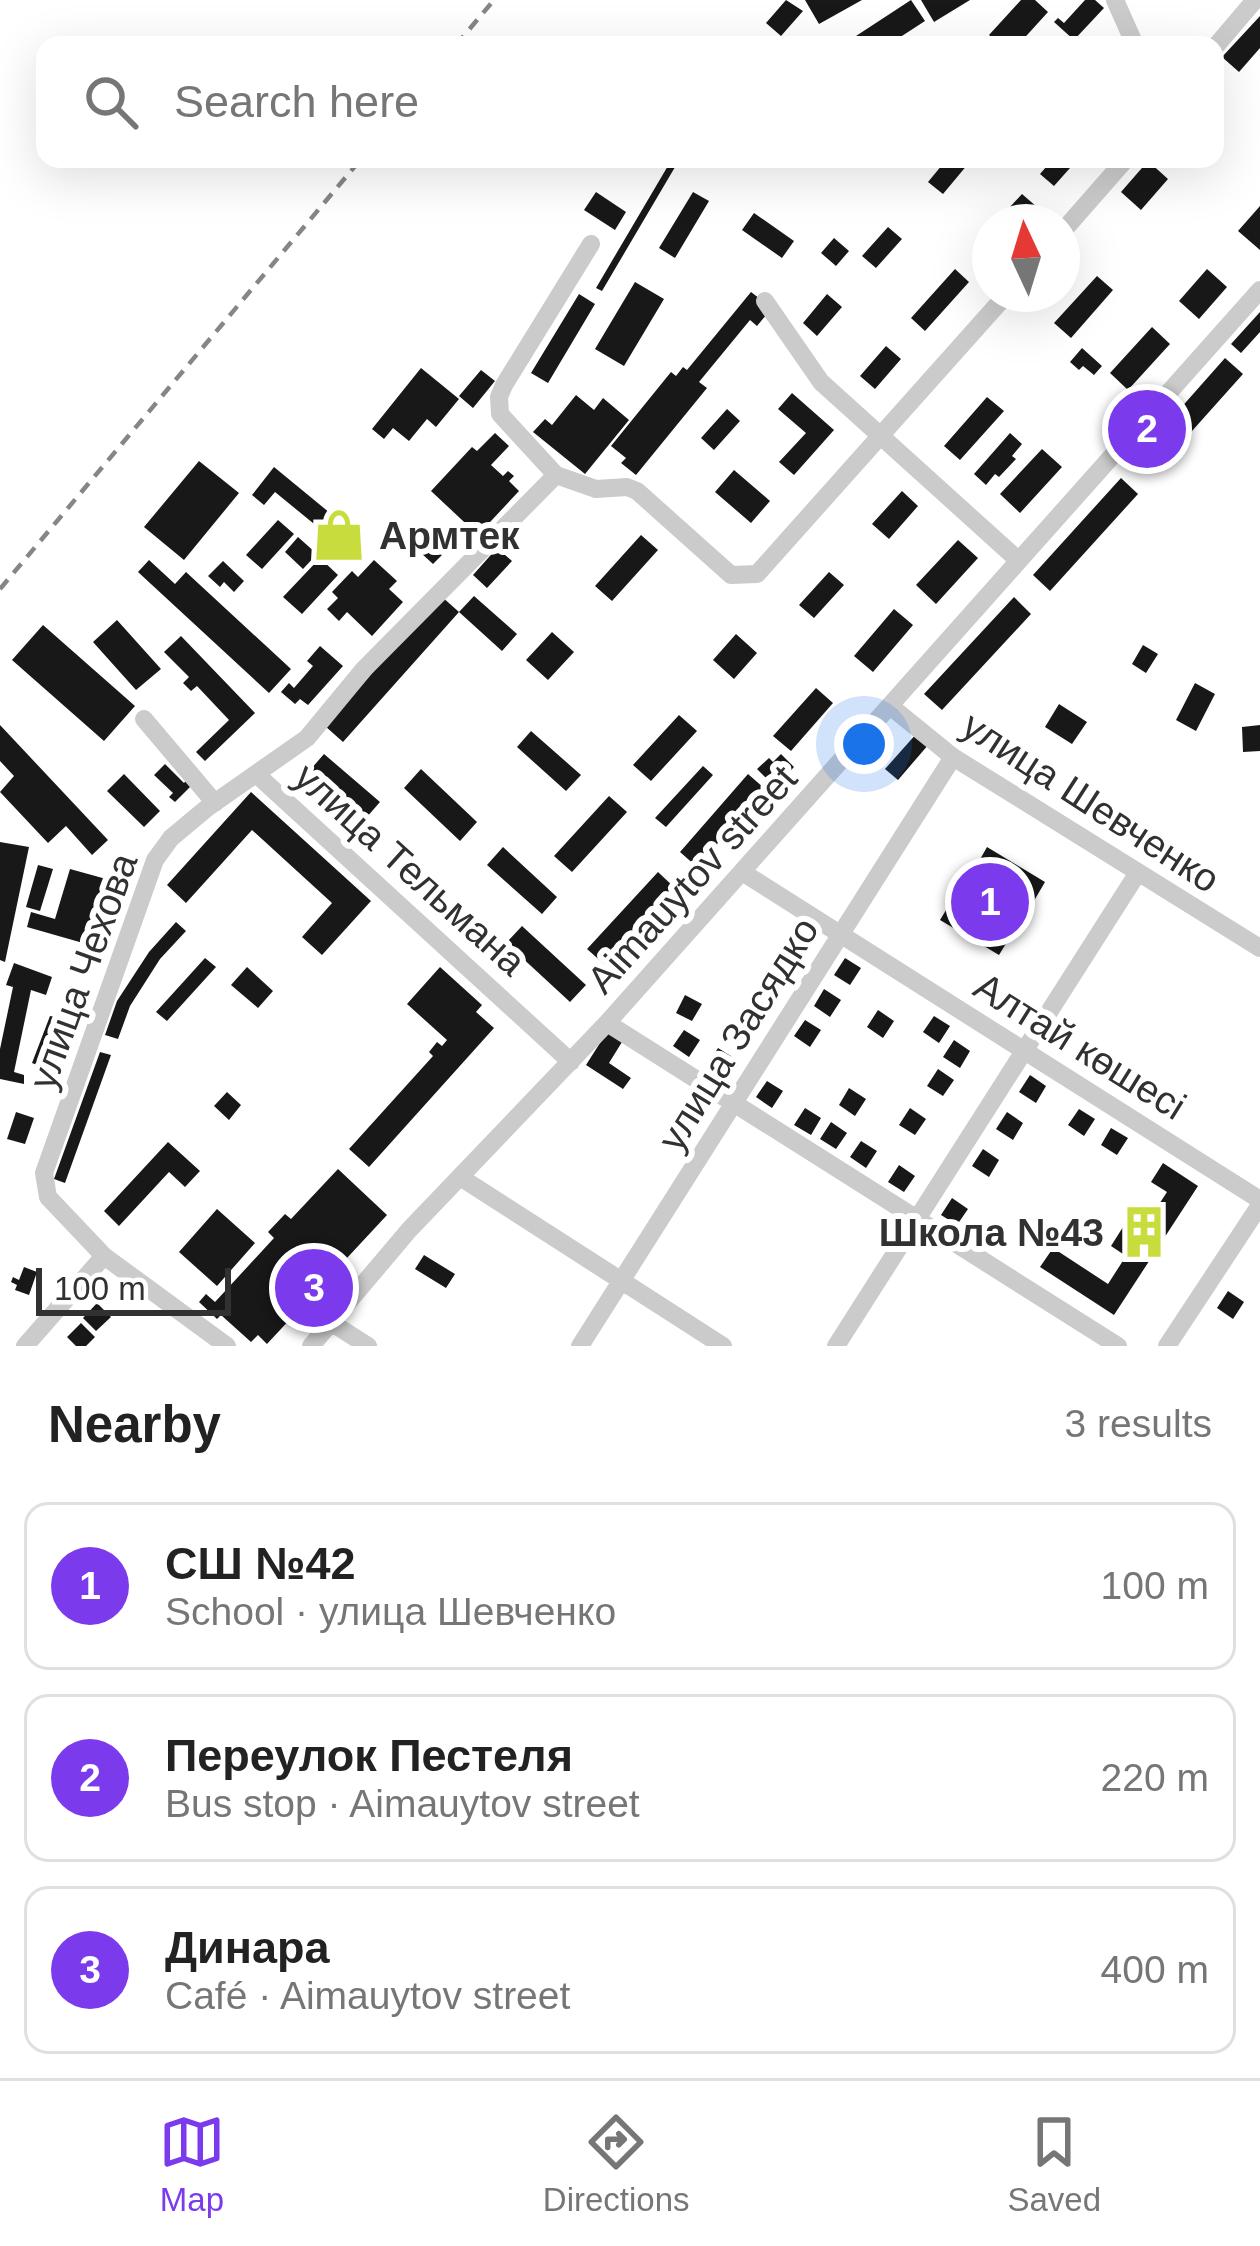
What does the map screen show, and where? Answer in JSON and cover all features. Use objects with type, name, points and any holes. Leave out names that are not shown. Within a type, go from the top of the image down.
[{"type":"street","points":[[1115,0],[1131,36]]},
{"type":"street","points":[[1224,36],[1255,0]]},
{"type":"street","points":[[1080,211],[1118,168]]},
{"type":"street","points":[[591,244],[499,397],[500,414],[556,475],[596,489],[637,491],[731,574],[743,577],[757,574],[990,312]]},
{"type":"street","name":"Aimauytov street","points":[[311,1346],[409,1230],[607,1024],[1260,290]]},
{"type":"street","points":[[765,301],[821,382],[1018,560]]},
{"type":"street","name":"улица Чехова","points":[[226,1346],[104,1256],[48,1197],[44,1173],[155,860],[171,838],[307,738],[364,669],[556,475]]},
{"type":"street","name":"улица Шевченко","points":[[890,706],[953,757],[1260,947]]},
{"type":"street","points":[[144,719],[215,803]]},
{"type":"street","name":"улица Засядко","points":[[580,1346],[953,757]]},
{"type":"street","name":"улица Тельмана","points":[[256,774],[572,1062]]},
{"type":"street","name":"Алтай көшесі","points":[[742,872],[1260,1203]]},
{"type":"street","points":[[836,1346],[1137,874]]},
{"type":"street","points":[[607,1024],[1118,1346]]},
{"type":"street","points":[[460,1177],[723,1346]]},
{"type":"street","points":[[1167,1346],[1260,1203]]},
{"type":"street","points":[[25,1346],[104,1256]]},
{"type":"street","points":[[332,1323],[368,1346]]},
{"type":"building","points":[[786,0],[803,11],[781,36],[766,23]]},
{"type":"building","points":[[805,0],[862,0],[819,24]]},
{"type":"building","points":[[911,0],[925,21],[902,36],[856,36]]},
{"type":"building","points":[[921,0],[970,0],[934,22]]},
{"type":"building","points":[[1021,0],[1035,0],[1048,12],[1026,36],[989,35]]},
{"type":"building","points":[[1085,0],[1095,0],[1104,8],[1078,36],[1070,36],[1054,22],[1058,18],[1064,23]]},
{"type":"building","points":[[1260,16],[1260,48],[1239,72],[1224,55]]},
{"type":"building","points":[[667,168],[674,168],[602,291],[596,288]]},
{"type":"building","points":[[940,168],[965,168],[943,194],[928,182]]},
{"type":"building","points":[[1045,168],[1070,168],[1054,186],[1040,174]]},
{"type":"building","points":[[1142,168],[1156,168],[1168,179],[1141,210],[1121,192]]},
{"type":"building","points":[[596,192],[626,212],[615,230],[584,210]]},
{"type":"building","points":[[693,192],[709,201],[675,258],[659,248]]},
{"type":"building","points":[[1022,194],[1034,204],[1013,204]]},
{"type":"building","points":[[1260,206],[1260,250],[1238,231]]},
{"type":"building","points":[[754,213],[794,241],[782,258],[742,230]]},
{"type":"building","points":[[888,227],[902,239],[876,268],[862,256]]},
{"type":"building","points":[[834,238],[849,251],[836,266],[821,253]]},
{"type":"building","points":[[955,269],[969,282],[925,331],[911,318]]},
{"type":"building","points":[[1207,269],[1227,287],[1199,319],[1179,301]]},
{"type":"building","points":[[1097,276],[1113,290],[1071,338],[1054,323],[1064,312],[1080,312],[1080,295]]},
{"type":"building","points":[[635,282],[664,299],[624,366],[595,349]]},
{"type":"building","points":[[751,292],[772,308],[757,326],[750,320],[699,382],[707,388],[636,475],[611,446],[671,372],[676,376],[683,367],[687,370]]},
{"type":"building","points":[[579,294],[595,304],[548,383],[531,373]]},
{"type":"building","points":[[827,294],[842,307],[817,336],[803,323]]},
{"type":"building","points":[[1260,312],[1260,332],[1241,353],[1231,344]]},
{"type":"building","points":[[1152,327],[1170,344],[1128,390],[1110,373]]},
{"type":"building","points":[[886,346],[901,359],[875,389],[860,376]]},
{"type":"building","points":[[1082,348],[1102,366],[1094,375],[1070,362]]},
{"type":"building","points":[[1225,358],[1243,374],[1158,469],[1140,454]]},
{"type":"building","points":[[421,368],[459,399],[436,427],[427,419],[409,441],[393,428],[384,439],[372,429]]},
{"type":"building","points":[[481,370],[495,381],[473,408],[459,396]]},
{"type":"building","points":[[792,393],[834,430],[794,475],[779,462],[806,433],[778,409]]},
{"type":"building","points":[[576,395],[594,410],[603,398],[629,420],[585,474],[533,432],[545,419],[552,425]]},
{"type":"building","points":[[987,397],[1004,411],[960,460],[944,446]]},
{"type":"building","points":[[727,409],[740,421],[714,450],[701,438]]},
{"type":"building","points":[[495,433],[509,446],[491,465],[503,476],[508,471],[514,476],[509,481],[519,491],[478,535],[431,491],[472,447],[477,451]]},
{"type":"building","points":[[1010,433],[1022,444],[1012,456],[1016,459],[986,485],[974,474]]},
{"type":"building","points":[[1042,449],[1062,467],[1020,513],[1000,494]]},
{"type":"building","points":[[199,461],[239,493],[184,560],[144,527]]},
{"type":"building","points":[[274,467],[364,541],[352,555],[275,492],[264,505],[252,495]]},
{"type":"building","points":[[734,470],[770,501],[751,523],[715,492]]},
{"type":"building","points":[[1121,478],[1138,494],[1050,591],[1033,575]]},
{"type":"building","points":[[902,491],[918,506],[889,539],[872,524]]},
{"type":"building","points":[[278,520],[294,534],[262,569],[246,555]]},
{"type":"building","points":[[440,532],[453,544],[433,564],[421,553]]},
{"type":"building","points":[[641,535],[658,550],[612,601],[595,586]]},
{"type":"building","points":[[298,537],[317,554],[303,569],[285,552]]},
{"type":"building","points":[[958,540],[978,558],[936,604],[916,585]]},
{"type":"building","points":[[497,548],[512,561],[487,588],[473,575]]},
{"type":"building","points":[[320,558],[338,575],[302,614],[283,597]]},
{"type":"building","points":[[149,560],[175,584],[186,572],[291,669],[269,693],[138,572]]},
{"type":"building","points":[[374,560],[397,581],[389,589],[403,602],[372,636],[347,612],[339,621],[327,609],[338,598],[332,592],[352,571],[358,577]]},
{"type":"building","points":[[223,561],[244,581],[234,592],[208,576]]},
{"type":"building","points":[[829,572],[844,585],[814,618],[799,605]]},
{"type":"building","points":[[441,596],[459,612],[343,742],[325,726]]},
{"type":"building","points":[[474,596],[517,634],[502,651],[459,612]]},
{"type":"building","points":[[1014,597],[1031,614],[942,710],[924,694]]},
{"type":"building","points":[[894,609],[913,625],[873,672],[854,656]]},
{"type":"building","points":[[117,620],[161,669],[136,690],[93,642]]},
{"type":"building","points":[[43,625],[135,706],[104,741],[12,660]]},
{"type":"building","points":[[552,632],[574,652],[548,680],[526,660]]},
{"type":"building","points":[[736,634],[757,653],[734,679],[713,660]]},
{"type":"building","points":[[181,636],[255,713],[205,761],[196,752],[229,720],[197,686],[191,691],[183,683],[189,677],[164,652]]},
{"type":"building","points":[[1143,645],[1158,654],[1146,673],[1132,664]]},
{"type":"building","points":[[320,646],[343,666],[308,705],[300,699],[295,704],[281,692],[289,683],[294,688],[313,666],[307,661]]},
{"type":"building","points":[[1195,683],[1215,694],[1196,731],[1176,720]]},
{"type":"building","points":[[816,688],[833,703],[791,751],[773,736]]},
{"type":"building","points":[[1059,704],[1087,722],[1072,744],[1045,727]]},
{"type":"building","points":[[679,715],[697,731],[651,781],[633,765]]},
{"type":"building","points":[[0,725],[108,840],[92,855],[66,826],[48,843],[0,792],[14,776],[0,761]]},
{"type":"building","points":[[1260,725],[1260,751],[1243,752],[1242,727]]},
{"type":"building","points":[[531,731],[581,775],[566,791],[517,747]]},
{"type":"building","points":[[917,733],[929,744],[898,780],[885,769]]},
{"type":"building","points":[[324,754],[380,802],[366,818],[310,770]]},
{"type":"building","points":[[781,754],[794,767],[775,787],[757,769]]},
{"type":"building","points":[[165,764],[184,783],[187,779],[193,784],[175,802],[169,797],[173,793],[154,775]]},
{"type":"building","points":[[703,766],[713,775],[666,827],[655,818]]},
{"type":"building","points":[[421,769],[477,822],[460,841],[404,788]]},
{"type":"building","points":[[124,774],[160,811],[144,827],[107,791]]},
{"type":"building","points":[[748,774],[765,789],[697,867],[680,852]]},
{"type":"building","points":[[251,792],[371,901],[322,955],[302,937],[332,903],[252,830],[186,903],[167,885]]},
{"type":"building","points":[[609,796],[627,812],[572,872],[554,856]]},
{"type":"building","points":[[0,842],[29,847],[5,962],[0,960]]},
{"type":"building","points":[[503,847],[557,897],[542,914],[487,865]]},
{"type":"building","points":[[987,847],[1045,882],[1031,906],[1006,891],[989,918],[1013,932],[999,955],[940,920],[954,897],[976,910],[992,883],[973,872]]},
{"type":"building","points":[[38,865],[53,869],[40,911],[26,907]]},
{"type":"building","points":[[70,869],[117,882],[110,905],[120,908],[115,924],[105,921],[97,947],[27,927],[31,912],[55,919]]},
{"type":"building","points":[[658,872],[675,888],[604,964],[587,949]]},
{"type":"building","points":[[176,922],[186,931],[160,959],[130,1006],[118,1039],[105,1035],[117,1001],[149,952]]},
{"type":"building","points":[[796,924],[813,934],[802,951],[786,941]]},
{"type":"building","points":[[522,926],[586,985],[570,1002],[506,943]]},
{"type":"building","points":[[205,958],[216,967],[167,1021],[156,1012]]},
{"type":"building","points":[[845,958],[861,968],[850,985],[834,975]]},
{"type":"building","points":[[14,963],[52,977],[46,995],[31,990],[14,1072],[24,1075],[24,1084],[0,1079],[0,1049],[13,987],[6,985]]},
{"type":"building","points":[[247,967],[273,991],[258,1008],[231,985]]},
{"type":"building","points":[[440,967],[482,1005],[476,1012],[494,1028],[369,1167],[349,1149],[433,1056],[429,1052],[437,1042],[442,1046],[447,1040],[407,1004]]},
{"type":"building","points":[[764,977],[781,988],[770,1005],[754,994]]},
{"type":"building","points":[[824,989],[841,1000],[830,1017],[814,1006]]},
{"type":"building","points":[[685,995],[702,1004],[692,1021],[676,1013]]},
{"type":"building","points":[[878,1010],[894,1021],[883,1038],[867,1027]]},
{"type":"building","points":[[741,1012],[757,1022],[746,1039],[730,1028]]},
{"type":"building","points":[[50,1016],[76,1021],[54,1079],[45,1076],[47,1069],[32,1063]]},
{"type":"building","points":[[934,1016],[950,1026],[939,1043],[923,1032]]},
{"type":"building","points":[[805,1020],[821,1030],[810,1047],[794,1036]]},
{"type":"building","points":[[684,1030],[700,1040],[689,1057],[673,1046]]},
{"type":"building","points":[[607,1032],[622,1042],[609,1063],[631,1078],[623,1089],[586,1065]]},
{"type":"building","points":[[954,1040],[970,1051],[960,1068],[943,1057]]},
{"type":"building","points":[[718,1048],[734,1058],[724,1075],[707,1065]]},
{"type":"building","points":[[100,1052],[111,1055],[65,1183],[54,1179]]},
{"type":"building","points":[[938,1069],[954,1080],[943,1096],[927,1086]]},
{"type":"building","points":[[1030,1075],[1046,1086],[1036,1103],[1019,1092]]},
{"type":"building","points":[[767,1081],[783,1091],[772,1108],[756,1097]]},
{"type":"building","points":[[849,1088],[866,1099],[855,1116],[839,1105]]},
{"type":"building","points":[[227,1092],[241,1105],[229,1120],[214,1106]]},
{"type":"building","points":[[805,1108],[821,1118],[811,1135],[794,1125]]},
{"type":"building","points":[[910,1108],[926,1119],[915,1135],[899,1125]]},
{"type":"building","points":[[1079,1109],[1095,1119],[1084,1136],[1068,1125]]},
{"type":"building","points":[[16,1112],[34,1118],[25,1144],[7,1139]]},
{"type":"building","points":[[1007,1112],[1023,1123],[1013,1140],[996,1129]]},
{"type":"building","points":[[831,1122],[847,1133],[836,1149],[820,1139]]},
{"type":"building","points":[[1111,1128],[1128,1138],[1117,1155],[1101,1145]]},
{"type":"building","points":[[861,1141],[877,1151],[866,1168],[850,1157]]},
{"type":"building","points":[[168,1142],[200,1171],[185,1187],[169,1172],[119,1226],[104,1211]]},
{"type":"building","points":[[983,1149],[999,1160],[989,1177],[972,1166]]},
{"type":"building","name":"Школа №43","points":[[1163,1163],[1198,1186],[1114,1315],[1040,1267],[1053,1248],[1108,1284],[1126,1256],[1111,1246],[1135,1208],[1150,1218],[1167,1192],[1151,1182]]},
{"type":"building","points":[[899,1165],[915,1176],[904,1192],[888,1182]]},
{"type":"building","points":[[338,1169],[387,1215],[267,1344],[258,1335],[251,1342],[199,1302],[206,1294],[215,1302],[274,1238],[268,1232],[285,1214],[291,1219]]},
{"type":"building","points":[[952,1198],[968,1209],[957,1225],[941,1215]]},
{"type":"building","points":[[217,1209],[255,1243],[217,1286],[179,1252]]},
{"type":"building","points":[[424,1255],[455,1274],[446,1288],[415,1269]]},
{"type":"building","points":[[24,1267],[37,1272],[29,1295],[15,1290],[17,1285],[11,1282],[13,1277],[19,1280]]},
{"type":"building","points":[[1228,1291],[1244,1302],[1233,1319],[1217,1308]]},
{"type":"building","points":[[97,1303],[111,1317],[96,1331],[83,1318]]},
{"type":"building","points":[[81,1323],[95,1337],[86,1346],[76,1346],[67,1337]]},
{"type":"railway","points":[[464,36],[494,0]]},
{"type":"railway","points":[[0,589],[353,168]]},
{"type":"place","name":"Переулок Пестеля","points":[[1147,429]]},
{"type":"place","name":"Армтек","points":[[339,535]]},
{"type":"place","name":"СШ №42","points":[[990,902]]},
{"type":"place","name":"Школа №43","points":[[1144,1232]]},
{"type":"place","name":"Динара","points":[[314,1288]]}]
